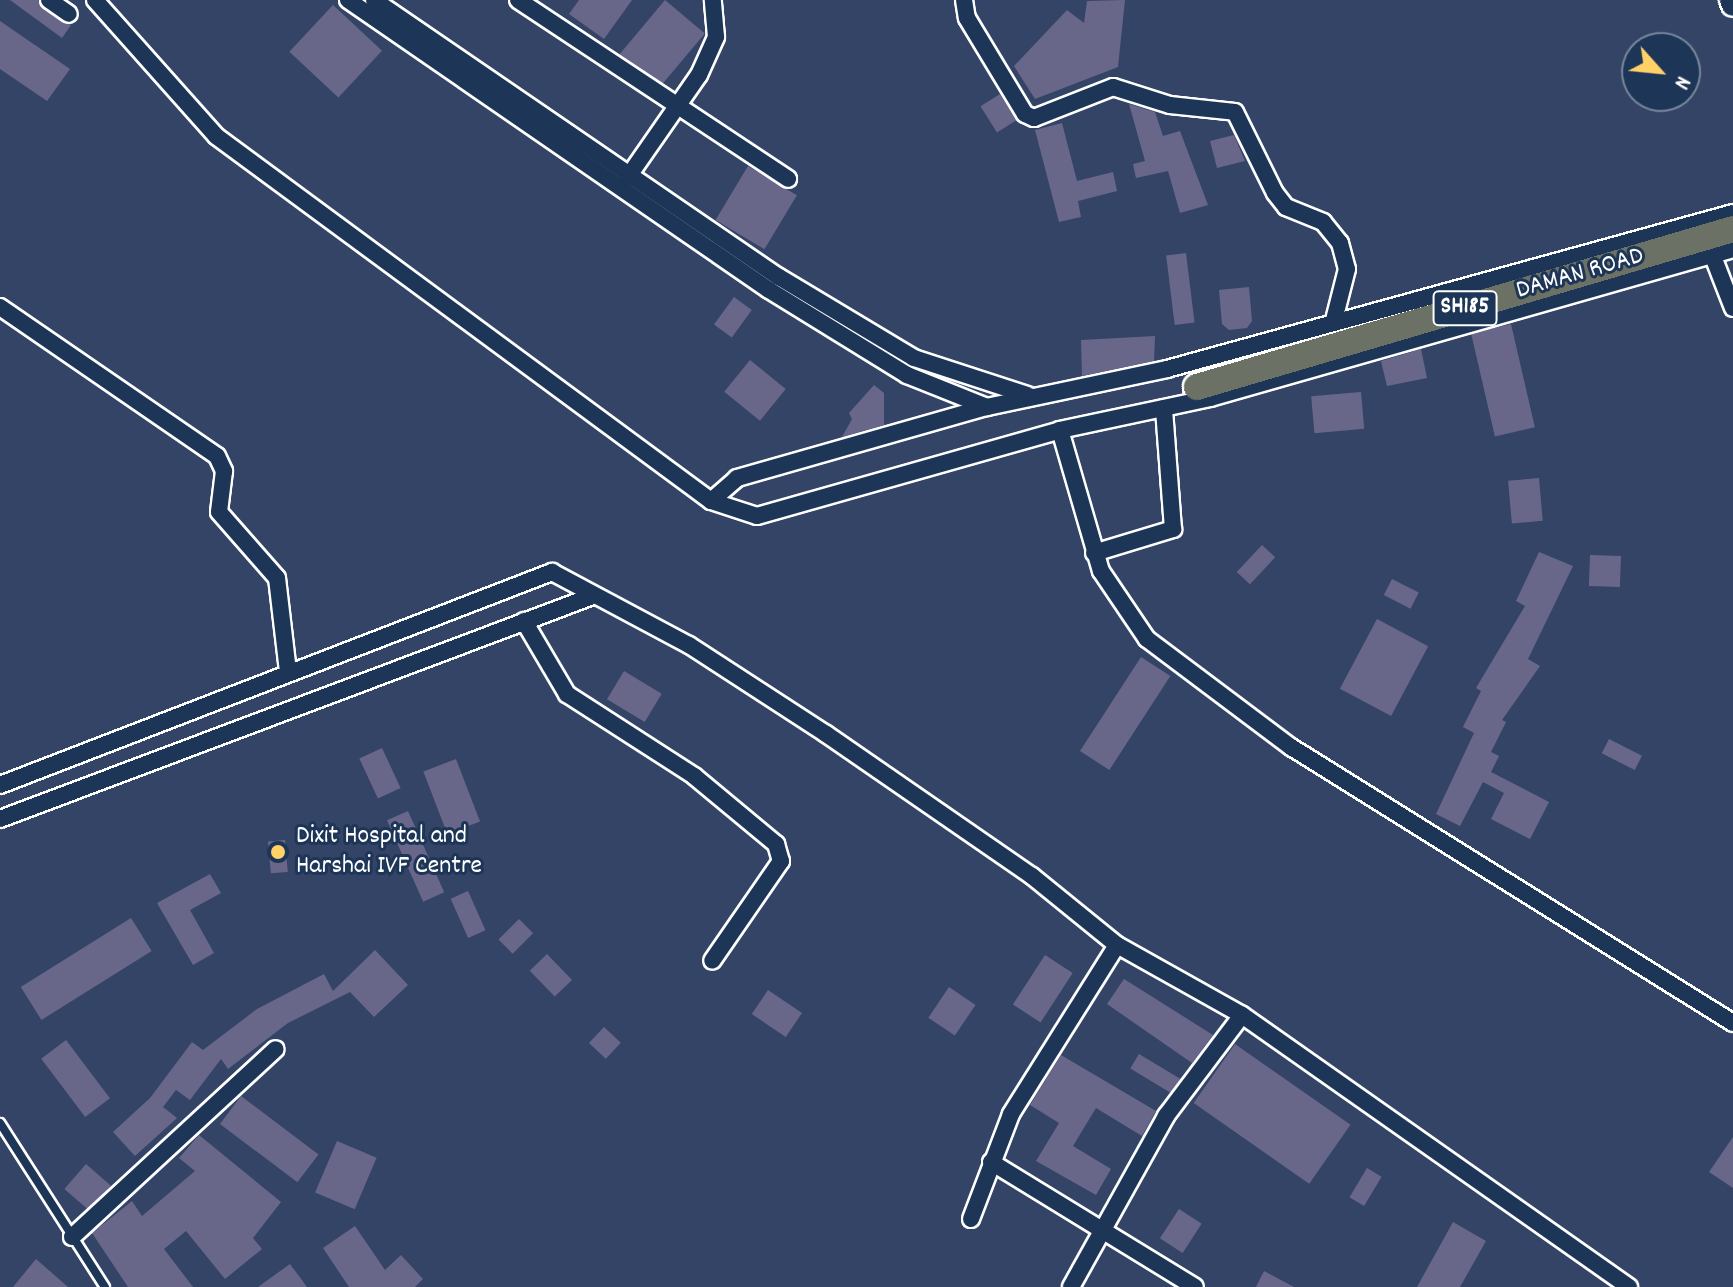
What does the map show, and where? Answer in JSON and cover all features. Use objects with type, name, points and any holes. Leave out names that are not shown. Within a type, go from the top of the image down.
[{"type":"main road","name":"DAMAN ROAD","points":[[1197,387],[1733,229]]},
{"type":"street","points":[[49,0],[69,14]]},
{"type":"street","points":[[95,0],[216,136],[711,501],[757,516],[1060,430],[1164,408],[1733,249]]},
{"type":"street","points":[[348,0],[914,358],[1033,396]]},
{"type":"street","points":[[374,0],[450,62],[769,290],[907,375],[987,407]]},
{"type":"street","points":[[628,177],[678,105],[716,37],[713,0]]},
{"type":"street","points":[[964,0],[967,18],[1025,114],[1034,118],[1113,87],[1170,105],[1235,112],[1275,193],[1286,207],[1307,210],[1323,222],[1340,243],[1347,269],[1334,320]]},
{"type":"street","points":[[527,2],[788,179]]},
{"type":"street","points":[[711,501],[737,478],[987,407],[1167,369],[1334,320],[1733,213]]},
{"type":"street","points":[[1712,254],[1733,308]]},
{"type":"street","points":[[0,307],[217,456],[224,471],[219,512],[277,578],[288,672]]},
{"type":"street","points":[[1094,553],[1173,529],[1164,408]]},
{"type":"street","points":[[1060,430],[1094,553],[1136,628],[1235,706],[1420,831],[1733,1023]]},
{"type":"street","points":[[0,785],[552,572],[590,597],[689,645],[826,734],[1032,876],[1117,945],[1242,1015],[1629,1287]]},
{"type":"street","points":[[0,819],[590,597]]},
{"type":"street","points":[[524,621],[567,694],[694,776],[776,844],[781,861],[712,961]]},
{"type":"street","points":[[971,1219],[1011,1114],[1117,945]]},
{"type":"street","points":[[1071,1287],[1166,1116],[1242,1015]]},
{"type":"street","points":[[72,1237],[276,1049]]},
{"type":"street","points":[[991,1162],[1105,1229],[1195,1287]]},
{"type":"lane","points":[[0,1123],[105,1287]]},
{"type":"building","points":[[10,0],[38,0],[71,25],[62,38]]},
{"type":"building","points":[[579,0],[632,0],[604,39],[569,14]]},
{"type":"building","points":[[665,0],[705,33],[659,88],[619,54]]},
{"type":"building","points":[[1125,0],[1118,67],[1035,99],[1014,66],[1067,10],[1084,23],[1087,1]]},
{"type":"building","points":[[333,5],[382,51],[338,98],[289,52]]},
{"type":"building","points":[[0,21],[70,69],[47,101],[0,69]]},
{"type":"building","points":[[1000,94],[1016,120],[997,132],[980,106]]},
{"type":"building","points":[[1129,104],[1155,112],[1163,136],[1180,131],[1208,205],[1180,213],[1168,171],[1136,178],[1133,164],[1145,161]]},
{"type":"building","points":[[1062,123],[1077,181],[1113,172],[1117,191],[1078,201],[1081,217],[1059,222],[1035,130]]},
{"type":"building","points":[[1234,135],[1245,161],[1217,168],[1210,141]]},
{"type":"building","points":[[748,166],[797,195],[764,249],[716,220]]},
{"type":"building","points":[[1186,253],[1195,322],[1175,325],[1166,255]]},
{"type":"building","points":[[1249,287],[1252,321],[1247,328],[1229,330],[1222,324],[1219,290]]},
{"type":"building","points":[[734,297],[752,310],[732,337],[714,325]]},
{"type":"building","points":[[1511,324],[1535,427],[1495,437],[1471,333]]},
{"type":"building","points":[[1155,336],[1154,361],[1082,376],[1081,340]]},
{"type":"building","points":[[1421,349],[1427,378],[1387,386],[1381,361]]},
{"type":"building","points":[[750,360],[786,389],[760,421],[724,392]]},
{"type":"building","points":[[874,385],[884,393],[884,425],[842,437],[852,419],[849,413]]},
{"type":"building","points":[[1361,392],[1364,429],[1314,433],[1311,396]]},
{"type":"building","points":[[1539,478],[1543,521],[1512,524],[1508,481]]},
{"type":"building","points":[[1262,545],[1275,557],[1250,584],[1237,572]]},
{"type":"building","points":[[1539,552],[1573,566],[1528,659],[1540,666],[1502,720],[1506,722],[1491,752],[1499,756],[1491,772],[1549,802],[1530,839],[1491,819],[1504,793],[1483,782],[1460,826],[1436,814],[1474,733],[1463,727],[1481,691],[1476,688],[1525,606],[1516,601]]},
{"type":"building","points":[[1590,555],[1621,556],[1620,587],[1589,586]]},
{"type":"building","points":[[1392,579],[1419,593],[1411,609],[1384,595]]},
{"type":"building","points":[[1377,619],[1428,646],[1391,716],[1340,689]]},
{"type":"building","points":[[1141,657],[1170,676],[1109,770],[1080,751]]},
{"type":"building","points":[[624,671],[662,694],[645,722],[607,699]]},
{"type":"building","points":[[1609,739],[1642,756],[1635,770],[1602,753]]},
{"type":"building","points":[[382,748],[401,788],[378,798],[359,759]]},
{"type":"building","points":[[456,759],[480,822],[447,834],[423,772]]},
{"type":"building","points":[[408,811],[444,892],[423,902],[387,820]]},
{"type":"building","points":[[285,840],[288,872],[271,873],[268,841]]},
{"type":"building","points":[[210,874],[221,893],[190,910],[214,953],[193,965],[157,903]]},
{"type":"building","points":[[468,891],[485,930],[468,938],[451,899]]},
{"type":"building","points":[[131,918],[152,951],[41,1020],[21,987]]},
{"type":"building","points":[[519,919],[533,933],[513,954],[498,940]]},
{"type":"building","points":[[375,950],[408,985],[374,1017],[350,992],[288,1023],[228,1069],[221,1059],[190,1100],[176,1090],[163,1107],[177,1118],[135,1156],[113,1132],[150,1098],[192,1042],[203,1050],[257,1009],[324,974],[333,991]]},
{"type":"building","points":[[547,954],[572,980],[555,997],[530,971]]},
{"type":"building","points":[[1045,955],[1073,973],[1041,1022],[1013,1004]]},
{"type":"building","points":[[1124,979],[1213,1035],[1192,1063],[1107,1004]]},
{"type":"building","points":[[949,987],[976,1005],[955,1036],[928,1018]]},
{"type":"building","points":[[768,990],[802,1013],[786,1037],[752,1014]]},
{"type":"building","points":[[604,1027],[621,1043],[606,1059],[589,1043]]},
{"type":"building","points":[[66,1040],[110,1098],[85,1117],[41,1059]]},
{"type":"building","points":[[1235,1044],[1351,1125],[1309,1184],[1194,1103]]},
{"type":"building","points":[[1139,1054],[1180,1079],[1171,1093],[1130,1069]]},
{"type":"building","points":[[1061,1055],[1156,1111],[1142,1136],[1096,1108],[1073,1146],[1111,1169],[1096,1195],[1036,1161],[1059,1123],[1030,1105]]},
{"type":"building","points":[[241,1096],[318,1154],[297,1182],[220,1124]]},
{"type":"building","points":[[199,1135],[281,1202],[253,1238],[262,1249],[225,1279],[186,1231],[164,1249],[193,1287],[128,1287],[92,1233],[132,1201],[142,1216],[195,1171],[179,1158]]},
{"type":"building","points":[[1733,1137],[1733,1188],[1709,1172]]},
{"type":"building","points":[[337,1141],[377,1158],[355,1209],[315,1193]]},
{"type":"building","points":[[86,1164],[111,1186],[89,1211],[64,1189]]},
{"type":"building","points":[[1367,1168],[1382,1177],[1364,1206],[1349,1197]]},
{"type":"building","points":[[1179,1209],[1202,1224],[1183,1253],[1160,1238]]},
{"type":"building","points":[[1453,1222],[1486,1241],[1460,1287],[1417,1287]]},
{"type":"building","points":[[355,1226],[385,1270],[401,1255],[423,1279],[415,1287],[349,1287],[323,1248]]},
{"type":"building","points":[[36,1259],[68,1287],[13,1287]]},
{"type":"building","points":[[290,1264],[307,1287],[258,1287]]},
{"type":"building","points":[[1264,1271],[1294,1287],[1256,1287]]},
{"type":"place","name":"Dixit Hospital and Harshai IVF Centre","points":[[278,852]]}]
